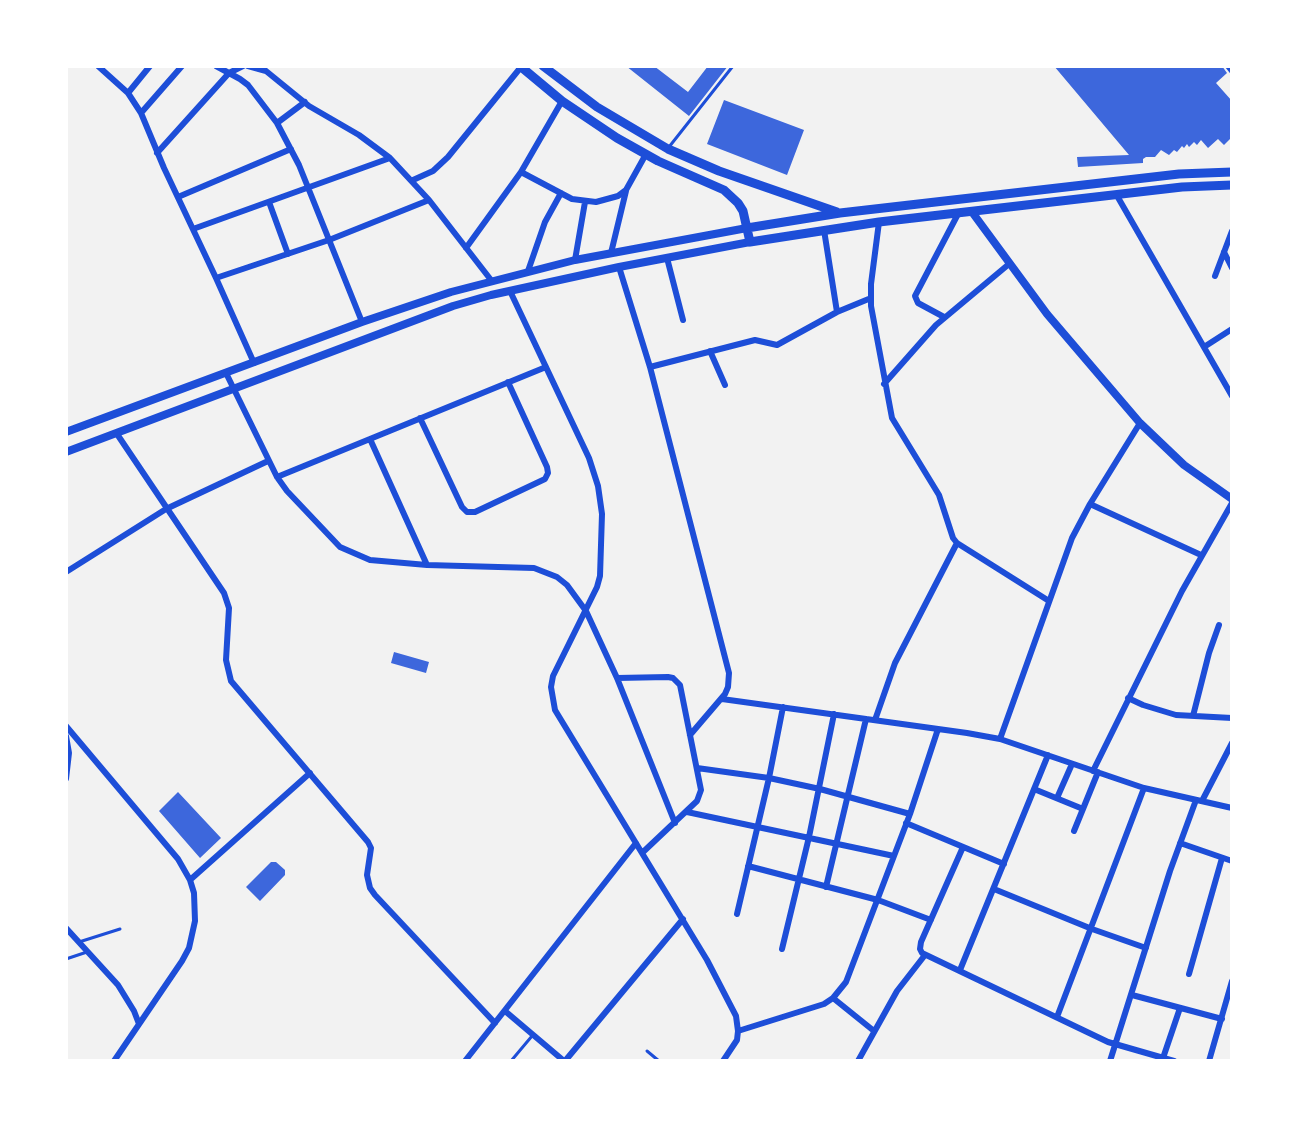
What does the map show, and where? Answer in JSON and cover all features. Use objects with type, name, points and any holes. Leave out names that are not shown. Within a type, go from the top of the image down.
[{"type":"main road","points":[[520,66],[562,101],[598,126],[645,154],[724,190],[732,196],[743,211],[750,242],[879,222],[1182,187],[1232,185]]},
{"type":"main road","points":[[543,66],[597,107],[668,148],[719,171],[840,213]]},
{"type":"main road","points":[[747,228],[840,213],[1179,174],[1232,172]]},
{"type":"street","points":[[98,66],[128,93],[141,113],[157,153],[254,363]]},
{"type":"street","points":[[128,93],[150,66]]},
{"type":"street","points":[[141,113],[182,66]]},
{"type":"street","points":[[216,66],[248,85],[278,123],[308,188],[362,322]]},
{"type":"street","points":[[157,153],[229,73],[243,66]]},
{"type":"street","points":[[248,66],[266,71],[305,102],[359,135],[390,158],[413,180],[491,280]]},
{"type":"street","points":[[413,180],[433,171],[448,157],[520,66]]},
{"type":"street","points":[[1228,66],[1232,71]]},
{"type":"street","points":[[466,248],[521,172],[562,101]]},
{"type":"street","points":[[278,123],[305,102]]},
{"type":"street","points":[[177,197],[291,149]]},
{"type":"street","points":[[611,253],[626,190],[645,154]]},
{"type":"street","points":[[193,229],[390,158]]},
{"type":"street","points":[[521,172],[561,193],[585,202],[607,201],[626,190]]},
{"type":"street","points":[[528,271],[545,222],[561,193]]},
{"type":"street","points":[[1116,194],[1232,396]]},
{"type":"street","points":[[216,278],[329,240],[429,200]]},
{"type":"street","points":[[269,202],[288,254]]},
{"type":"street","points":[[575,260],[585,202]]},
{"type":"street","points":[[972,212],[1053,322],[1140,423],[1184,465],[1232,501],[1128,698],[1096,772],[1074,831]]},
{"type":"street","points":[[944,317],[918,303],[915,296],[958,214]]},
{"type":"street","points":[[879,222],[871,298],[884,384],[892,418],[939,495],[945,510],[949,532],[957,543],[1049,601]]},
{"type":"street","points":[[66,432],[362,322],[491,280],[575,260],[747,228]]},
{"type":"street","points":[[824,230],[837,312]]},
{"type":"street","points":[[1215,276],[1232,231]]},
{"type":"street","points":[[66,452],[435,312],[510,291],[750,242]]},
{"type":"street","points":[[1224,252],[1232,268]]},
{"type":"street","points":[[667,258],[683,320]]},
{"type":"street","points":[[884,384],[944,317],[1009,264]]},
{"type":"street","points":[[619,267],[650,367],[729,673],[728,687],[722,699],[690,735]]},
{"type":"street","points":[[510,291],[589,458],[601,500],[603,529],[600,576],[593,597],[553,676],[552,699],[555,710],[683,919],[736,1016],[738,1031],[733,1048],[723,1061]]},
{"type":"street","points":[[650,367],[754,340],[777,345],[837,312],[871,298]]},
{"type":"street","points":[[1204,348],[1232,329]]},
{"type":"street","points":[[710,351],[725,385]]},
{"type":"street","points":[[277,477],[546,367]]},
{"type":"street","points":[[226,373],[268,461],[286,491],[332,540],[350,552],[370,560],[427,565],[526,568],[545,571],[567,585],[586,611],[617,678],[675,823]]},
{"type":"street","points":[[420,418],[462,507],[467,512],[475,512],[545,479],[548,473],[508,382]]},
{"type":"street","points":[[1000,739],[1072,538],[1090,504],[1140,423]]},
{"type":"street","points":[[117,434],[219,585],[227,601],[229,615],[226,660],[231,681],[368,842],[370,848],[368,882],[375,895],[495,1023]]},
{"type":"street","points":[[370,439],[427,565]]},
{"type":"street","points":[[66,572],[166,509],[268,461]]},
{"type":"street","points":[[1090,504],[1202,555]]},
{"type":"street","points":[[875,720],[895,663],[957,543]]},
{"type":"street","points":[[1193,716],[1209,653],[1219,625]]},
{"type":"street","points":[[617,678],[668,677],[680,685],[701,794],[687,812],[642,853]]},
{"type":"street","points":[[1128,698],[1159,711],[1232,718]]},
{"type":"street","points":[[722,699],[1000,739],[1144,788],[1232,808]]},
{"type":"street","points":[[736,914],[769,778],[783,707]]},
{"type":"street","points":[[782,949],[820,789],[834,714]]},
{"type":"street","points":[[826,886],[866,719]]},
{"type":"street","points":[[66,726],[178,859],[190,880],[194,893],[196,914],[189,948],[114,1061]]},
{"type":"street","points":[[738,1031],[824,1004],[833,998],[846,982],[910,814],[938,729]]},
{"type":"street","points":[[66,736],[69,753],[66,779]]},
{"type":"street","points":[[1110,1061],[1180,843],[1199,801],[1232,743]]},
{"type":"street","points":[[960,970],[1048,755]]},
{"type":"street","points":[[1057,798],[1072,764]]},
{"type":"street","points":[[697,768],[769,778],[820,789],[910,814]]},
{"type":"street","points":[[190,880],[310,774]]},
{"type":"street","points":[[1057,1017],[1144,788]]},
{"type":"street","points":[[1034,789],[1083,810]]},
{"type":"street","points":[[687,812],[894,856]]},
{"type":"street","points":[[906,823],[1004,864]]},
{"type":"street","points":[[465,1061],[636,843]]},
{"type":"street","points":[[1180,843],[1232,861]]},
{"type":"street","points":[[963,847],[919,946],[925,955],[1117,1045],[1162,1060],[1174,1061]]},
{"type":"street","points":[[1189,974],[1222,858]]},
{"type":"street","points":[[748,866],[878,900],[931,920]]},
{"type":"street","points":[[994,889],[1092,929],[1146,948]]},
{"type":"street","points":[[505,1011],[564,1061],[683,919]]},
{"type":"street","points":[[66,928],[118,985],[139,1024]]},
{"type":"street","points":[[858,1061],[897,991],[925,955]]},
{"type":"street","points":[[1209,1061],[1232,981]]},
{"type":"street","points":[[1132,995],[1222,1019]]},
{"type":"street","points":[[833,998],[874,1031]]},
{"type":"street","points":[[1162,1060],[1180,1008]]},
{"type":"lane","points":[[668,148],[732,66]]},
{"type":"lane","points":[[79,942],[120,929]]},
{"type":"lane","points":[[66,959],[89,951]]},
{"type":"lane","points":[[511,1061],[533,1034]]},
{"type":"lane","points":[[647,1051],[659,1061]]},
{"type":"building","points":[[626,66],[654,66],[688,92],[708,66],[728,66],[689,116]]},
{"type":"building","points":[[1054,66],[1222,66],[1227,73],[1216,83],[1232,101],[1232,137],[1224,145],[1218,139],[1208,148],[1201,140],[1197,145],[1194,142],[1189,147],[1187,144],[1184,148],[1182,146],[1177,152],[1174,150],[1169,155],[1161,150],[1155,157],[1143,159],[1143,163],[1078,167],[1077,157],[1129,155]]},
{"type":"building","points":[[724,100],[804,130],[787,175],[707,144]]},
{"type":"building","points":[[394,652],[429,662],[426,673],[391,663]]},
{"type":"building","points":[[178,792],[221,838],[200,858],[159,811]]},
{"type":"building","points":[[271,862],[276,862],[285,870],[285,875],[260,901],[246,887]]}]
